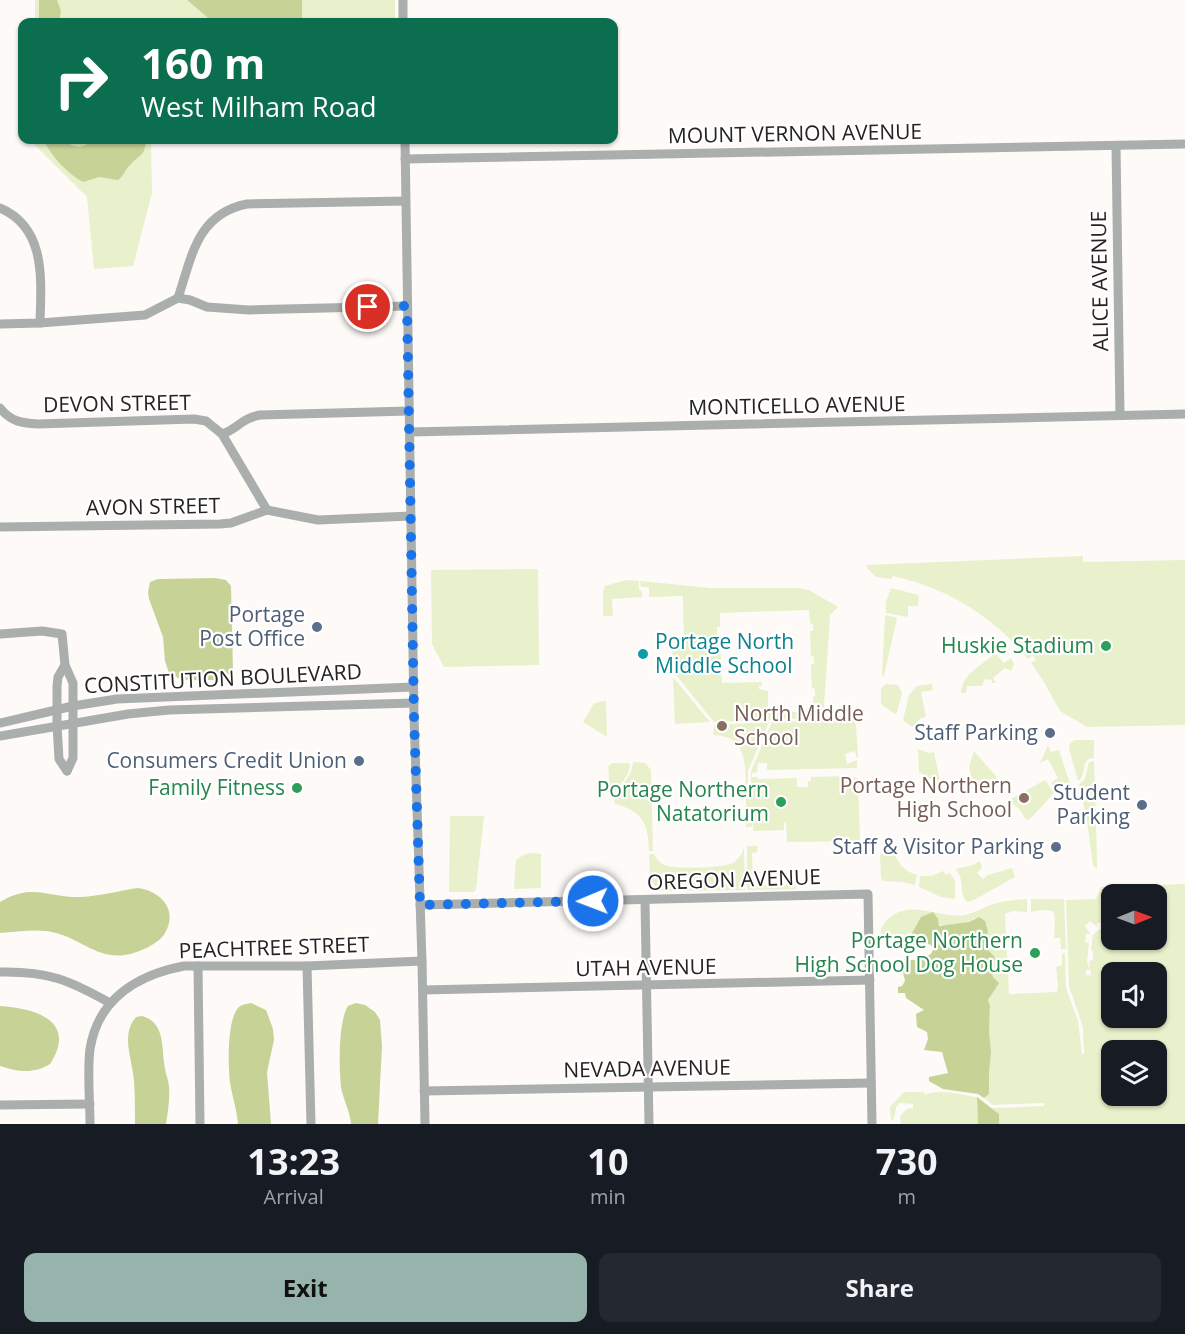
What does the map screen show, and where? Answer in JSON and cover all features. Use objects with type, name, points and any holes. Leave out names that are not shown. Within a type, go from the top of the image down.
[{"type":"street","points":[[403,0],[403,18]]},
{"type":"street","points":[[405,144],[413,687],[425,1124]]},
{"type":"street","name":"MOUNT VERNON AVENUE","points":[[405,159],[1185,144]]},
{"type":"street","name":"ALICE AVENUE","points":[[1116,146],[1120,415]]},
{"type":"street","points":[[178,298],[195,246],[203,231],[215,217],[232,207],[247,204],[405,201]]},
{"type":"street","points":[[0,208],[11,213],[28,229],[38,251],[41,275],[40,323]]},
{"type":"street","points":[[0,324],[145,315],[178,298],[207,307],[249,310],[407,306]]},
{"type":"street","name":"DEVON STREET","points":[[0,408],[9,418],[17,422],[38,424],[194,419],[206,421],[222,434]]},
{"type":"street","points":[[409,411],[260,414],[242,420],[231,432],[222,434],[267,510],[318,520],[411,516]]},
{"type":"street","name":"MONTICELLO AVENUE","points":[[410,432],[1185,414]]},
{"type":"street","name":"AVON STREET","points":[[0,527],[220,525],[267,510]]},
{"type":"street","points":[[0,634],[42,631],[62,634],[65,666],[73,683],[73,758],[67,771],[59,759],[57,726],[58,677],[65,666]]},
{"type":"street","name":"CONSTITUTION BOULEVARD","points":[[0,723],[57,709],[117,699],[413,687]]},
{"type":"street","name":"CONSTITUTION BOULEVARD","points":[[0,736],[128,714],[169,710],[414,703]]},
{"type":"street","name":"OREGON AVENUE","points":[[420,905],[868,894],[870,980]]},
{"type":"street","points":[[645,901],[649,1124]]},
{"type":"street","name":"PEACHTREE STREET","points":[[110,1003],[120,993],[154,974],[184,966],[307,966],[422,961]]},
{"type":"street","points":[[198,966],[200,1124]]},
{"type":"street","points":[[307,966],[311,1124]]},
{"type":"street","points":[[0,972],[27,971],[54,976],[77,985],[110,1003],[94,1033],[90,1051],[90,1124]]},
{"type":"street","points":[[870,980],[872,1124]]},
{"type":"street","name":"UTAH AVENUE","points":[[423,990],[870,980]]},
{"type":"street","name":"NEVADA AVENUE","points":[[424,1091],[871,1083]]},
{"type":"street","points":[[0,1105],[90,1104]]},
{"type":"green space","points":[[35,0],[395,0],[395,18],[35,18]]},
{"type":"green space","points":[[39,0],[57,0],[61,11],[60,18],[39,18]]},
{"type":"green space","points":[[187,0],[302,0],[302,18],[208,18]]},
{"type":"green space","points":[[46,144],[78,146],[145,144],[143,152],[118,180],[99,177],[83,182],[60,164]]},
{"type":"green space","points":[[151,144],[152,193],[133,266],[94,269],[87,197],[35,145]]},
{"type":"green space","name":"Huskie Stadium","points":[[1083,556],[1083,562],[1185,560],[1185,725],[1087,727],[1060,711],[1031,663],[1036,660],[1033,655],[1028,659],[984,617],[968,606],[932,588],[893,576],[891,579],[876,577],[867,568],[867,565]]},
{"type":"green space","points":[[538,569],[539,665],[444,667],[432,644],[431,570]]},
{"type":"green space","points":[[215,578],[226,580],[231,586],[233,671],[230,678],[224,680],[180,679],[169,673],[165,661],[163,637],[149,599],[150,582],[158,579]]},
{"type":"green space","points":[[626,580],[639,581],[642,597],[612,599],[613,616],[603,616],[605,586]]},
{"type":"green space","points":[[640,581],[711,588],[797,588],[809,590],[838,607],[830,615],[824,705],[821,714],[813,718],[815,689],[812,688],[811,664],[814,664],[814,657],[811,656],[810,631],[813,631],[813,624],[810,623],[809,610],[720,613],[720,627],[717,627],[717,635],[720,635],[721,659],[718,660],[722,683],[762,682],[759,689],[768,691],[768,713],[812,711],[812,718],[714,722],[673,674],[672,648],[684,647],[683,596],[649,597],[649,587],[641,587]]},
{"type":"green space","points":[[891,588],[919,595],[918,606],[908,606],[908,617],[886,613],[886,602]]},
{"type":"green space","points":[[887,615],[897,618],[884,676],[882,675],[885,617]]},
{"type":"green space","points":[[993,655],[997,655],[1004,663],[1011,658],[1014,664],[1011,671],[1005,668],[993,678],[996,683],[985,679],[982,686],[967,686],[966,693],[961,693],[962,686],[972,671]]},
{"type":"green space","points":[[673,677],[709,721],[709,722],[675,724]]},
{"type":"green space","points":[[886,684],[898,685],[902,693],[895,714],[881,704],[881,688]]},
{"type":"green space","points":[[932,684],[933,690],[921,692],[926,717],[921,718],[912,727],[903,720],[909,695],[917,686]]},
{"type":"green space","points":[[606,701],[607,737],[583,722],[594,703]]},
{"type":"green space","points":[[853,720],[856,725],[858,757],[854,751],[845,754],[847,764],[857,760],[857,768],[767,770],[767,763],[758,763],[757,772],[752,773],[752,777],[758,779],[797,778],[797,787],[808,787],[811,777],[858,778],[860,841],[787,842],[786,822],[784,830],[753,831],[753,817],[752,827],[746,827],[746,795],[751,794],[751,771],[772,722]]},
{"type":"green space","points":[[769,722],[748,771],[748,791],[746,791],[744,762],[739,746],[724,737],[713,735],[714,725]]},
{"type":"green space","points":[[1075,740],[1094,740],[1094,758],[1087,761],[1083,775],[1078,781],[1069,748],[1070,743]]},
{"type":"green space","points":[[1048,745],[1051,752],[1059,750],[1070,784],[1057,792],[1051,783],[1058,778],[1048,759],[1040,763]]},
{"type":"green space","points":[[918,749],[929,753],[934,752],[941,786],[919,772]]},
{"type":"green space","points":[[974,751],[997,780],[973,785],[969,767]]},
{"type":"green space","points":[[1094,761],[1097,869],[1093,865],[1079,784],[1085,779],[1089,762]]},
{"type":"green space","points":[[633,762],[645,763],[651,770],[653,851],[649,851],[647,832],[642,819],[624,806],[614,803],[617,793],[632,769]]},
{"type":"green space","points":[[612,763],[629,763],[630,765],[611,799],[608,767]]},
{"type":"green space","points":[[1045,780],[1054,793],[1030,819],[1026,820],[1020,810],[1009,800]]},
{"type":"green space","points":[[450,816],[484,816],[474,892],[449,892]]},
{"type":"green space","points":[[885,840],[893,841],[895,853],[902,867],[917,875],[915,885],[883,881],[881,878],[880,855],[885,852]]},
{"type":"green space","points":[[747,846],[758,846],[757,852],[752,853],[753,886],[796,885],[796,889],[747,890]]},
{"type":"green space","points":[[744,848],[745,890],[659,891],[654,887],[653,880],[650,880],[649,854],[654,854],[660,862],[668,866],[711,867],[733,863]]},
{"type":"green space","points":[[525,854],[541,854],[541,888],[514,889],[516,860]]},
{"type":"green space","points":[[980,861],[982,868],[977,873],[983,879],[988,875],[1012,868],[1015,877],[967,902],[955,869]]},
{"type":"green space","points":[[943,871],[945,874],[950,873],[955,881],[955,899],[941,897],[919,887],[920,876],[932,876]]},
{"type":"green space","points":[[1185,884],[1185,1124],[999,1124],[998,1114],[992,1108],[1044,1106],[1044,1103],[993,1105],[984,1098],[989,1094],[991,1052],[988,1000],[993,986],[988,965],[994,956],[989,951],[992,938],[987,936],[975,918],[955,925],[917,923],[913,932],[904,936],[904,934],[881,935],[883,926],[888,919],[906,910],[964,915],[990,905],[1027,899],[1027,912],[1013,911],[1005,914],[1009,994],[1057,992],[1056,967],[1062,965],[1062,954],[1065,953],[1066,988],[1078,1021],[1082,1054],[1084,1054],[1083,1028],[1069,986],[1066,900],[1096,899],[1101,887],[1101,922],[1097,923],[1097,927],[1090,921],[1085,926],[1090,934],[1086,934],[1085,942],[1089,943],[1087,961],[1090,970],[1086,970],[1086,975],[1091,975],[1089,961],[1093,960],[1091,950],[1093,935],[1101,930],[1101,950],[1167,950],[1167,885]]},
{"type":"green space","points":[[137,888],[153,892],[159,897],[164,902],[170,916],[169,924],[162,937],[136,952],[125,955],[106,954],[65,936],[49,932],[0,933],[0,902],[11,896],[40,892],[81,897]]},
{"type":"green space","points":[[1031,899],[1064,899],[1066,949],[1061,949],[1060,938],[1054,938],[1053,911],[1031,912]]},
{"type":"green space","points":[[933,912],[938,919],[939,926],[969,922],[979,917],[985,921],[987,936],[992,937],[989,951],[995,959],[988,965],[993,977],[999,983],[988,1000],[991,1052],[989,1094],[984,1098],[978,1094],[943,1089],[929,1081],[929,1077],[948,1073],[942,1052],[924,1050],[928,1039],[927,1032],[917,1027],[916,1014],[924,1010],[906,998],[905,993],[898,993],[898,987],[902,986],[905,981],[902,968],[907,960],[915,960],[916,966],[920,967],[922,958],[931,954],[933,950],[931,945],[925,943],[908,955],[908,940],[904,940],[904,936],[911,935],[921,917]]},
{"type":"green space","points":[[251,1003],[266,1010],[273,1029],[274,1040],[267,1072],[271,1124],[238,1124],[230,1082],[230,1032],[234,1014],[239,1007]]},
{"type":"green space","points":[[356,1003],[365,1005],[375,1012],[380,1020],[382,1046],[378,1124],[351,1124],[341,1087],[342,1023],[348,1006]]},
{"type":"green space","points":[[0,1006],[39,1014],[56,1027],[59,1037],[57,1049],[50,1064],[26,1071],[0,1066]]},
{"type":"green space","points":[[142,1016],[154,1023],[161,1035],[164,1066],[169,1086],[166,1124],[135,1124],[134,1081],[128,1040],[131,1024],[136,1017]]},
{"type":"green space","points":[[904,1092],[924,1092],[925,1095],[943,1092],[977,1097],[978,1124],[901,1124],[900,1116],[907,1109],[913,1108],[913,1104],[900,1103],[896,1107],[894,1119],[891,1120],[890,1107]]},
{"type":"green space","points":[[977,1097],[999,1114],[999,1124],[978,1124]]},
{"type":"place","name":"Portage Post Office","points":[[317,627]]},
{"type":"place","name":"Huskie Stadium","points":[[1106,646]]},
{"type":"place","name":"Portage North Middle School","points":[[643,654]]},
{"type":"place","name":"North Middle School","points":[[722,726]]},
{"type":"place","name":"Staff Parking","points":[[1050,733]]},
{"type":"place","name":"Consumers Credit Union","points":[[359,761]]},
{"type":"place","name":"Family Fitness","points":[[297,788]]},
{"type":"place","name":"Portage Northern High School","points":[[1024,798]]},
{"type":"place","name":"Portage Northern Natatorium","points":[[781,802]]},
{"type":"place","name":"Student Parking","points":[[1142,805]]},
{"type":"place","name":"Staff & Visitor Parking","points":[[1056,847]]},
{"type":"place","name":"Portage Northern High School Dog House","points":[[1035,953]]},
{"type":"route","points":[[368,307],[407,306],[414,716],[420,905],[593,901]]}]
